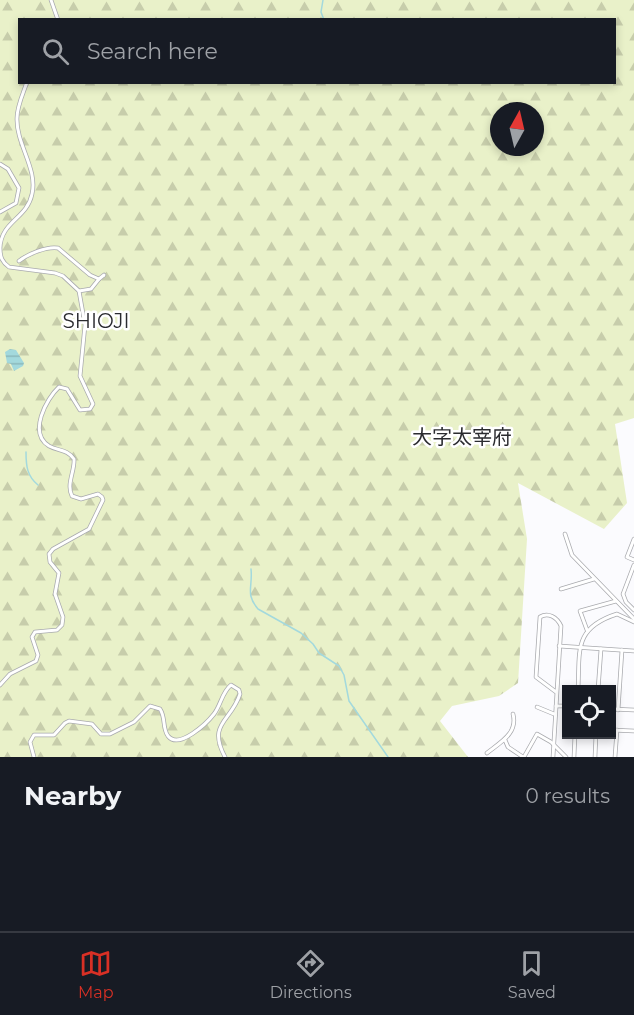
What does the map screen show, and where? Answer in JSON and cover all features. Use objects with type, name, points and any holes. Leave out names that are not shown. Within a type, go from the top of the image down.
[{"type":"street","points":[[51,0],[57,18]]},
{"type":"street","points":[[0,685],[10,674],[36,661],[38,656],[32,638],[35,632],[57,630],[62,625],[63,617],[55,594],[59,573],[50,562],[49,554],[53,549],[86,531],[102,505],[102,497],[98,494],[81,499],[72,496],[69,490],[74,467],[72,455],[48,445],[41,437],[38,428],[42,414],[59,387],[67,389],[80,410],[90,409],[93,404],[80,376],[85,325],[79,291],[63,276],[55,273],[15,269],[1,262],[2,234],[26,209],[33,189],[16,119],[26,84]]},
{"type":"street","points":[[0,164],[8,169],[19,188],[16,203],[0,212]]},
{"type":"street","points":[[19,261],[51,247],[58,248],[90,275],[99,279]]},
{"type":"street","points":[[79,291],[91,289],[104,275]]},
{"type":"street","points":[[565,534],[572,555],[634,620]]},
{"type":"street","points":[[634,539],[627,557],[634,560]]},
{"type":"street","points":[[634,565],[623,596],[634,610]]},
{"type":"street","points":[[629,578],[634,580]]},
{"type":"street","points":[[561,589],[594,579]]},
{"type":"street","points":[[587,630],[580,611],[616,601]]},
{"type":"street","points":[[578,685],[580,648],[587,630],[616,614],[634,620]]},
{"type":"street","points":[[553,757],[560,623],[550,616],[542,616],[540,617],[536,677],[556,692]]},
{"type":"street","points":[[560,646],[634,651]]},
{"type":"street","points":[[598,685],[601,649]]},
{"type":"street","points":[[622,650],[618,710],[634,710]]},
{"type":"street","points":[[33,757],[30,742],[34,735],[54,735],[69,721],[92,724],[101,734],[110,734],[134,722],[150,706],[160,709],[164,717],[164,728],[169,737],[175,740],[184,739],[214,714],[227,688],[231,685],[239,690],[240,694],[219,730],[219,743],[225,757]]},
{"type":"street","points":[[556,706],[562,706]]},
{"type":"street","points":[[537,707],[555,714]]},
{"type":"street","points":[[487,753],[505,740],[512,731],[513,714]]},
{"type":"street","points":[[615,757],[617,730],[634,731]]},
{"type":"street","points":[[505,740],[505,745],[524,757],[537,734],[554,744],[566,757]]},
{"type":"street","points":[[574,757],[575,739]]},
{"type":"street","points":[[595,757],[596,739]]},
{"type":"green space","points":[[0,0],[634,0],[634,418],[615,424],[627,503],[604,529],[518,483],[527,539],[518,683],[499,696],[452,706],[440,721],[468,757],[0,757]]},
{"type":"water","points":[[10,349],[16,350],[24,363],[14,371],[11,364],[7,363],[5,352]]},
{"type":"waterway","points":[[323,0],[321,12],[323,18]]},
{"type":"waterway","points":[[26,452],[28,470],[31,478],[38,485]]},
{"type":"waterway","points":[[251,569],[251,594],[254,604],[258,609],[301,633],[319,653],[339,666],[344,675],[349,701],[388,757]]},
{"type":"district","name":"SHIOJI","points":[[96,321]]},
{"type":"district","name":"大字太宰府","points":[[462,437]]}]
